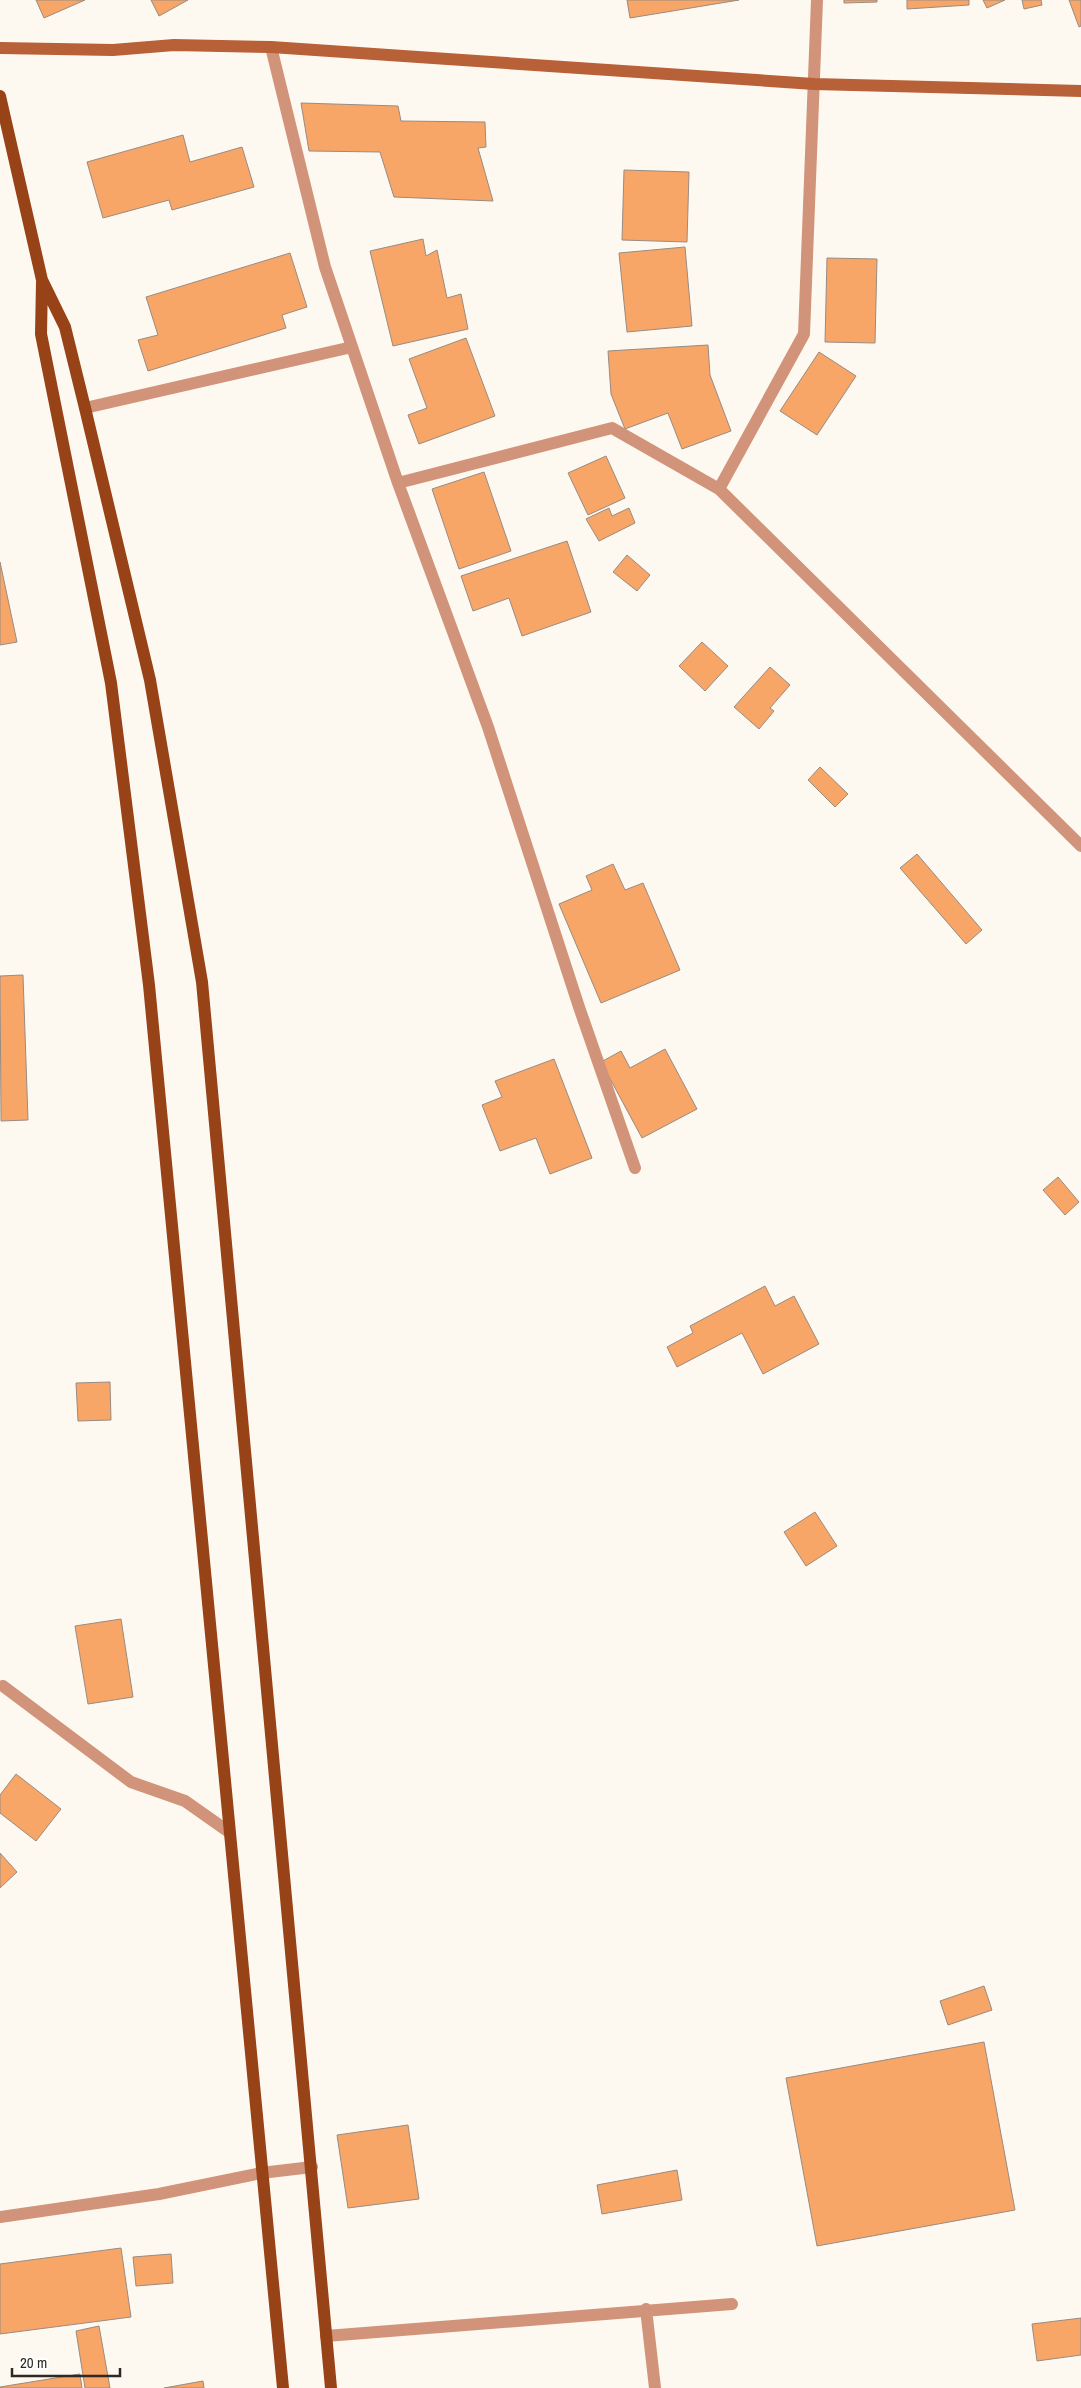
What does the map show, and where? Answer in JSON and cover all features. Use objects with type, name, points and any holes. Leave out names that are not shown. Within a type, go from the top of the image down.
[{"type":"main road","points":[[0,48],[113,50],[174,45],[271,47],[814,84],[1081,91]]},
{"type":"main road","points":[[0,96],[42,280],[65,327],[150,680],[202,982],[331,2388]]},
{"type":"main road","points":[[42,280],[41,334],[110,683],[149,985],[283,2388]]},
{"type":"street","points":[[719,489],[804,334],[817,0]]},
{"type":"street","points":[[271,47],[324,267],[398,483],[488,727],[634,1168]]},
{"type":"street","points":[[85,408],[352,347]]},
{"type":"street","points":[[398,483],[612,428],[719,489],[1081,846]]},
{"type":"street","points":[[3,1686],[131,1782],[185,1801],[229,1832]]},
{"type":"street","points":[[0,2217],[159,2194],[261,2173],[312,2167]]},
{"type":"street","points":[[326,2336],[646,2309],[732,2304]]},
{"type":"street","points":[[646,2309],[655,2388]]},
{"type":"building","points":[[36,0],[85,0],[44,18]]},
{"type":"building","points":[[151,0],[188,0],[159,16]]},
{"type":"building","points":[[627,0],[739,0],[630,18]]},
{"type":"building","points":[[844,0],[877,0],[877,2],[844,3]]},
{"type":"building","points":[[907,0],[969,0],[969,5],[907,9]]},
{"type":"building","points":[[983,0],[1005,0],[987,8]]},
{"type":"building","points":[[1022,0],[1041,0],[1042,5],[1024,9]]},
{"type":"building","points":[[1069,0],[1081,0],[1081,26],[1079,27]]},
{"type":"building","points":[[301,103],[398,106],[401,121],[485,122],[486,147],[478,148],[493,201],[394,197],[380,152],[309,151]]},
{"type":"building","points":[[183,135],[190,162],[242,147],[254,187],[172,210],[169,200],[103,218],[87,162]]},
{"type":"building","points":[[624,170],[689,172],[687,242],[622,240]]},
{"type":"building","points":[[423,239],[426,256],[437,250],[447,298],[461,294],[468,329],[393,346],[370,251]]},
{"type":"building","points":[[685,247],[692,326],[627,332],[619,253]]},
{"type":"building","points":[[290,253],[307,307],[282,315],[286,328],[148,371],[138,340],[158,335],[146,297]]},
{"type":"building","points":[[827,258],[877,259],[875,343],[825,342]]},
{"type":"building","points":[[466,338],[495,416],[419,444],[408,415],[427,408],[409,359]]},
{"type":"building","points":[[708,345],[710,375],[731,431],[682,449],[668,413],[625,429],[611,394],[608,351]]},
{"type":"building","points":[[819,352],[856,376],[817,435],[780,411]]},
{"type":"building","points":[[606,456],[625,498],[588,515],[568,473]]},
{"type":"building","points":[[484,472],[511,551],[459,569],[432,489]]},
{"type":"building","points":[[609,508],[612,516],[629,508],[635,523],[599,541],[586,519]]},
{"type":"building","points":[[567,541],[591,612],[522,636],[509,598],[473,611],[461,576]]},
{"type":"building","points":[[627,555],[650,575],[637,591],[613,572]]},
{"type":"building","points":[[0,562],[17,642],[0,645]]},
{"type":"building","points":[[702,642],[728,666],[705,691],[679,666]]},
{"type":"building","points":[[770,667],[790,685],[770,708],[774,711],[759,729],[734,707]]},
{"type":"building","points":[[820,767],[848,794],[835,807],[808,780]]},
{"type":"building","points":[[917,854],[982,930],[966,944],[900,868]]},
{"type":"building","points":[[613,864],[625,890],[643,883],[680,970],[601,1003],[559,904],[592,890],[586,876]]},
{"type":"building","points":[[23,975],[28,1120],[1,1121],[0,976]]},
{"type":"building","points":[[665,1049],[697,1109],[642,1138],[601,1062],[621,1051],[630,1068]]},
{"type":"building","points":[[554,1059],[592,1158],[550,1174],[536,1138],[500,1151],[482,1105],[502,1097],[495,1081]]},
{"type":"building","points":[[1058,1177],[1079,1202],[1065,1215],[1043,1190]]},
{"type":"building","points":[[765,1286],[775,1306],[794,1296],[819,1344],[763,1374],[742,1333],[677,1367],[667,1347],[693,1333],[690,1326]]},
{"type":"building","points":[[110,1382],[111,1420],[78,1421],[76,1383]]},
{"type":"building","points":[[815,1512],[837,1546],[806,1566],[784,1532]]},
{"type":"building","points":[[121,1619],[133,1697],[88,1704],[75,1626]]},
{"type":"building","points":[[16,1774],[61,1809],[36,1841],[0,1813],[0,1795]]},
{"type":"building","points":[[0,1853],[17,1872],[0,1888]]},
{"type":"building","points":[[984,1986],[992,2010],[948,2025],[940,2001]]},
{"type":"building","points":[[984,2042],[1015,2210],[817,2246],[786,2078]]},
{"type":"building","points":[[408,2125],[419,2199],[348,2208],[337,2135]]},
{"type":"building","points":[[677,2170],[682,2200],[602,2214],[597,2185]]},
{"type":"building","points":[[121,2248],[131,2317],[0,2334],[0,2264]]},
{"type":"building","points":[[171,2254],[173,2283],[136,2286],[133,2257]]},
{"type":"building","points":[[1081,2318],[1081,2355],[1037,2361],[1032,2324]]},
{"type":"building","points":[[99,2326],[110,2388],[85,2388],[76,2331]]},
{"type":"building","points":[[80,2374],[82,2388],[0,2388],[0,2387]]},
{"type":"building","points":[[203,2381],[204,2388],[164,2388]]}]
